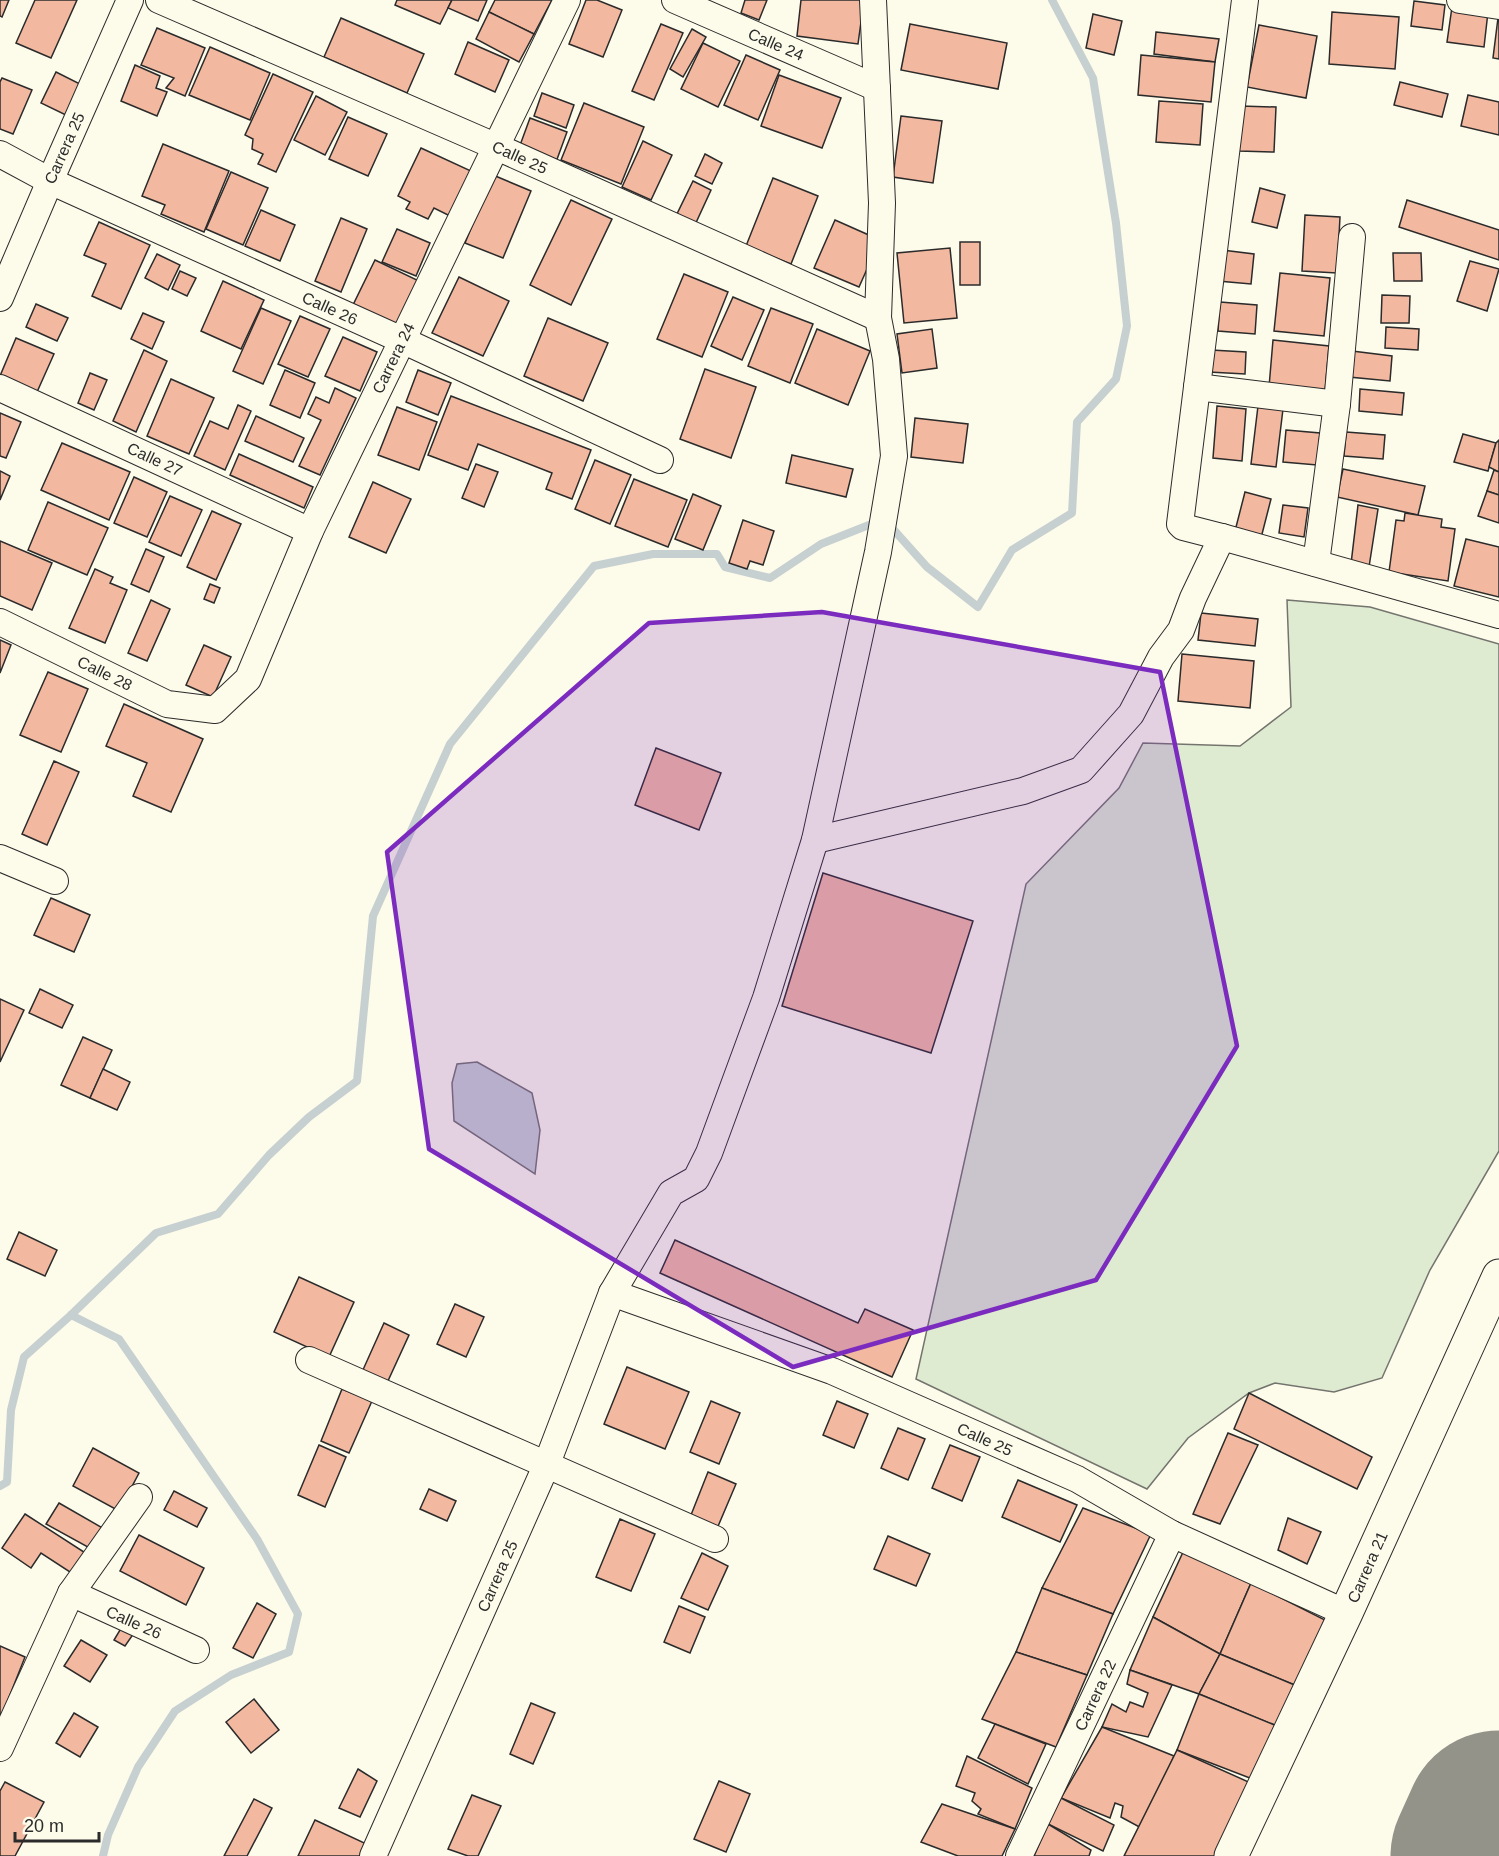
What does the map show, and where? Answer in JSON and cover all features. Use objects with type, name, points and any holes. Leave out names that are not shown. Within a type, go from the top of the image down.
[{"type":"street","name":"Carrera 25","points":[[0,297],[130,0]]},
{"type":"street","name":"Calle 25","points":[[159,0],[497,147],[878,318]]},
{"type":"street","name":"Carrera 24","points":[[215,710],[248,679],[310,531],[567,0]]},
{"type":"street","name":"Calle 24","points":[[675,0],[877,88]]},
{"type":"street","name":"Carrera 25","points":[[373,1856],[546,1466],[612,1293],[671,1193],[696,1179],[709,1153],[766,998],[815,840],[878,552],[894,456],[886,359],[878,318],[882,203],[873,0]]},
{"type":"street","points":[[1245,0],[1179,520],[1183,527],[1499,615]]},
{"type":"street","points":[[1460,0],[1499,6]]},
{"type":"street","name":"Calle 26","points":[[0,154],[50,181],[402,340],[660,460]]},
{"type":"street","points":[[1316,563],[1337,404],[1352,237]]},
{"type":"street","points":[[1197,387],[1337,404]]},
{"type":"street","name":"Calle 27","points":[[0,388],[310,531]]},
{"type":"street","points":[[815,840],[1023,791],[1081,770],[1131,714],[1161,657],[1181,630],[1193,598],[1222,537]]},
{"type":"street","name":"Calle 28","points":[[0,622],[167,704],[215,710]]},
{"type":"street","points":[[0,858],[55,881]]},
{"type":"street","name":"Carrera 21","points":[[1231,1856],[1346,1613],[1499,1276]]},
{"type":"street","name":"Calle 25","points":[[612,1293],[832,1371],[1077,1479],[1172,1534],[1346,1613]]},
{"type":"street","points":[[309,1360],[716,1539]]},
{"type":"street","points":[[0,1748],[71,1593],[139,1497]]},
{"type":"street","name":"Carrera 22","points":[[1019,1856],[1172,1534]]},
{"type":"street","name":"Calle 26","points":[[71,1593],[196,1650]]},
{"type":"highlighted area","points":[[822,612],[1160,672],[1237,1046],[1096,1280],[793,1367],[429,1149],[387,852],[649,623]]},
{"type":"green space","points":[[1287,600],[1370,607],[1499,644],[1499,1151],[1430,1270],[1382,1378],[1334,1392],[1275,1383],[1249,1393],[1188,1438],[1147,1489],[916,1379],[1026,884],[1119,788],[1143,743],[1240,746],[1291,707]]},
{"type":"shaded area","points":[[477,1062],[532,1093],[540,1130],[535,1174],[454,1121],[452,1083],[457,1064]]},
{"type":"building","points":[[0,0],[9,0],[2,17],[0,16]]},
{"type":"building","points":[[35,0],[77,0],[51,58],[16,43]]},
{"type":"building","points":[[397,0],[452,0],[440,24],[395,5]]},
{"type":"building","points":[[452,0],[487,0],[478,21],[448,8]]},
{"type":"building","points":[[495,0],[552,0],[534,34],[489,12]]},
{"type":"building","points":[[586,0],[597,0],[622,10],[603,57],[569,44]]},
{"type":"building","points":[[745,0],[767,0],[759,20],[741,13]]},
{"type":"building","points":[[801,0],[864,0],[858,44],[797,36]]},
{"type":"building","points":[[1414,1],[1445,5],[1442,30],[1411,26]]},
{"type":"building","points":[[1452,7],[1488,12],[1484,47],[1447,42]]},
{"type":"building","points":[[489,12],[534,34],[519,62],[476,39]]},
{"type":"building","points":[[1332,12],[1399,17],[1395,69],[1329,64]]},
{"type":"building","points":[[1093,14],[1122,21],[1114,55],[1086,48]]},
{"type":"building","points":[[341,18],[424,54],[407,93],[324,57]]},
{"type":"building","points":[[1499,18],[1499,59],[1493,58]]},
{"type":"building","points":[[661,24],[683,33],[654,100],[632,91]]},
{"type":"building","points":[[910,24],[1007,43],[998,89],[901,70]]},
{"type":"building","points":[[1259,25],[1317,36],[1306,98],[1247,87]]},
{"type":"building","points":[[157,28],[205,48],[185,96],[166,88],[174,78],[141,65]]},
{"type":"building","points":[[692,29],[706,37],[683,77],[670,69]]},
{"type":"building","points":[[1156,32],[1219,39],[1215,62],[1154,54]]},
{"type":"building","points":[[468,42],[509,60],[495,92],[455,74]]},
{"type":"building","points":[[703,43],[740,61],[718,107],[681,89]]},
{"type":"building","points":[[210,47],[270,73],[250,120],[189,95]]},
{"type":"building","points":[[746,55],[780,70],[758,120],[724,105]]},
{"type":"building","points":[[1141,55],[1215,62],[1211,102],[1138,95]]},
{"type":"building","points":[[135,65],[160,76],[156,88],[167,92],[157,116],[121,101]]},
{"type":"building","points":[[56,72],[86,87],[72,118],[41,103]]},
{"type":"building","points":[[273,74],[313,92],[276,172],[258,164],[263,154],[252,149],[253,139],[245,135]]},
{"type":"building","points":[[779,75],[841,98],[822,148],[761,126]]},
{"type":"building","points":[[2,78],[32,90],[13,134],[0,129],[0,82]]},
{"type":"building","points":[[1400,82],[1448,94],[1442,117],[1394,105]]},
{"type":"building","points":[[542,93],[574,105],[566,128],[534,116]]},
{"type":"building","points":[[1468,95],[1499,102],[1499,135],[1461,126]]},
{"type":"building","points":[[316,96],[347,112],[325,155],[294,140]]},
{"type":"building","points":[[1159,101],[1203,104],[1200,145],[1156,142]]},
{"type":"building","points":[[584,103],[644,127],[621,184],[561,160]]},
{"type":"building","points":[[1240,106],[1276,107],[1274,152],[1239,151]]},
{"type":"building","points":[[901,116],[942,121],[933,183],[893,177]]},
{"type":"building","points":[[348,117],[387,134],[368,176],[329,159]]},
{"type":"building","points":[[530,118],[567,132],[556,162],[519,148]]},
{"type":"building","points":[[643,141],[672,155],[651,200],[622,187]]},
{"type":"building","points":[[163,144],[229,171],[204,232],[161,214],[165,205],[142,196]]},
{"type":"building","points":[[421,148],[471,171],[450,216],[434,208],[428,219],[406,209],[410,202],[398,196]]},
{"type":"building","points":[[705,154],[722,163],[712,184],[695,176]]},
{"type":"building","points":[[231,172],[268,188],[243,245],[206,229]]},
{"type":"building","points":[[493,175],[531,191],[503,258],[465,243]]},
{"type":"building","points":[[773,178],[818,196],[791,264],[746,246]]},
{"type":"building","points":[[693,181],[711,190],[694,227],[675,218]]},
{"type":"building","points":[[1260,188],[1285,195],[1277,228],[1252,222]]},
{"type":"building","points":[[571,200],[612,219],[571,305],[530,285]]},
{"type":"building","points":[[1407,200],[1499,230],[1499,260],[1399,227]]},
{"type":"building","points":[[261,210],[295,225],[280,261],[245,246]]},
{"type":"building","points":[[1305,215],[1340,217],[1337,273],[1302,271]]},
{"type":"building","points":[[341,218],[367,229],[341,292],[315,281]]},
{"type":"building","points":[[835,220],[880,240],[859,287],[814,268]]},
{"type":"building","points":[[99,222],[150,245],[121,309],[92,296],[106,264],[84,255]]},
{"type":"building","points":[[397,229],[430,243],[416,276],[382,262]]},
{"type":"building","points":[[960,242],[980,242],[980,285],[960,285]]},
{"type":"building","points":[[950,248],[957,318],[904,323],[897,253]]},
{"type":"building","points":[[1222,250],[1254,254],[1251,284],[1218,281]]},
{"type":"building","points":[[1393,253],[1421,253],[1422,281],[1394,281]]},
{"type":"building","points":[[157,254],[180,265],[168,290],[145,278]]},
{"type":"building","points":[[375,260],[419,281],[396,329],[352,307]]},
{"type":"building","points":[[1470,261],[1499,269],[1487,311],[1457,301]]},
{"type":"building","points":[[180,271],[196,278],[187,296],[172,289]]},
{"type":"building","points":[[1280,273],[1330,278],[1324,336],[1274,331]]},
{"type":"building","points":[[684,274],[728,292],[702,357],[657,339]]},
{"type":"building","points":[[459,277],[509,301],[483,356],[432,333]]},
{"type":"building","points":[[223,281],[264,300],[241,349],[201,331]]},
{"type":"building","points":[[1382,295],[1410,296],[1409,323],[1381,323]]},
{"type":"building","points":[[733,297],[764,310],[742,360],[711,346]]},
{"type":"building","points":[[1220,302],[1257,305],[1255,334],[1218,331]]},
{"type":"building","points":[[36,304],[68,318],[57,341],[26,327]]},
{"type":"building","points":[[261,308],[291,321],[263,384],[233,371]]},
{"type":"building","points":[[771,308],[813,324],[790,383],[748,366]]},
{"type":"building","points":[[143,313],[164,322],[152,349],[131,339]]},
{"type":"building","points":[[300,316],[330,329],[308,377],[278,364]]},
{"type":"building","points":[[548,318],[608,343],[583,401],[524,376]]},
{"type":"building","points":[[1386,327],[1419,329],[1418,350],[1385,348]]},
{"type":"building","points":[[817,329],[870,351],[848,405],[795,383]]},
{"type":"building","points":[[932,329],[937,368],[902,373],[897,334]]},
{"type":"building","points":[[343,337],[377,352],[360,391],[325,376]]},
{"type":"building","points":[[16,338],[54,354],[37,392],[0,376]]},
{"type":"building","points":[[1273,340],[1329,346],[1325,392],[1269,387]]},
{"type":"building","points":[[144,350],[167,361],[136,432],[113,421]]},
{"type":"building","points":[[1211,350],[1246,352],[1245,374],[1209,372]]},
{"type":"building","points":[[1352,351],[1392,356],[1390,381],[1349,377]]},
{"type":"building","points":[[705,369],[756,387],[731,458],[680,439]]},
{"type":"building","points":[[285,370],[315,383],[300,418],[270,405]]},
{"type":"building","points":[[418,370],[451,383],[438,415],[406,402]]},
{"type":"building","points":[[90,373],[107,380],[94,410],[78,403]]},
{"type":"building","points":[[171,379],[214,398],[189,454],[147,436]]},
{"type":"building","points":[[335,388],[356,398],[320,475],[299,466],[321,420],[308,414],[316,397],[329,403]]},
{"type":"building","points":[[1360,389],[1404,393],[1402,415],[1359,411]]},
{"type":"building","points":[[451,396],[591,450],[572,499],[546,489],[552,473],[478,444],[468,470],[428,455]]},
{"type":"building","points":[[238,405],[251,411],[225,470],[194,456],[210,421],[228,429]]},
{"type":"building","points":[[1217,406],[1246,409],[1242,461],[1213,458]]},
{"type":"building","points":[[1258,406],[1283,409],[1276,467],[1251,464]]},
{"type":"building","points":[[397,407],[437,422],[419,470],[378,455]]},
{"type":"building","points":[[0,413],[21,422],[6,458],[0,456]]},
{"type":"building","points":[[256,416],[304,438],[293,462],[245,441]]},
{"type":"building","points":[[915,418],[968,424],[963,463],[911,457]]},
{"type":"building","points":[[1286,430],[1320,433],[1317,465],[1283,462]]},
{"type":"building","points":[[1346,432],[1385,435],[1383,459],[1344,456]]},
{"type":"building","points":[[1463,434],[1496,443],[1488,471],[1454,462]]},
{"type":"building","points":[[1499,440],[1499,472],[1489,467]]},
{"type":"building","points":[[62,443],[130,472],[109,520],[41,490]]},
{"type":"building","points":[[239,454],[313,487],[304,508],[230,475]]},
{"type":"building","points":[[792,455],[853,469],[846,497],[786,483]]},
{"type":"building","points":[[595,460],[631,475],[610,524],[575,509]]},
{"type":"building","points":[[476,464],[498,472],[484,507],[462,498]]},
{"type":"building","points":[[1343,469],[1425,486],[1418,515],[1337,497]]},
{"type":"building","points":[[1494,470],[1499,472],[1499,495],[1487,491]]},
{"type":"building","points":[[0,471],[10,476],[0,500]]},
{"type":"building","points":[[134,477],[167,492],[147,537],[114,523]]},
{"type":"building","points":[[634,479],[687,500],[668,547],[615,526]]},
{"type":"building","points":[[373,482],[411,499],[386,553],[349,537]]},
{"type":"building","points":[[1487,491],[1499,495],[1499,523],[1478,516]]},
{"type":"building","points":[[1245,492],[1271,499],[1261,538],[1235,531]]},
{"type":"building","points":[[693,494],[721,506],[703,550],[675,539]]},
{"type":"building","points":[[170,496],[202,510],[181,556],[149,542]]},
{"type":"building","points":[[48,502],[108,528],[87,575],[28,550]]},
{"type":"building","points":[[1283,505],[1308,508],[1304,537],[1279,533]]},
{"type":"building","points":[[1358,505],[1378,509],[1369,567],[1351,564]]},
{"type":"building","points":[[212,511],[241,524],[216,580],[187,567]]},
{"type":"building","points":[[1405,513],[1442,519],[1441,527],[1455,529],[1448,581],[1389,572],[1396,520],[1404,521]]},
{"type":"building","points":[[743,520],[774,531],[763,565],[750,561],[747,569],[729,563]]},
{"type":"building","points":[[1466,539],[1499,547],[1499,597],[1454,586]]},
{"type":"building","points":[[0,541],[52,563],[32,610],[0,596]]},
{"type":"building","points":[[146,549],[164,557],[149,592],[131,584]]},
{"type":"building","points":[[95,569],[113,577],[110,583],[127,590],[105,643],[69,628]]},
{"type":"building","points":[[210,584],[220,588],[214,603],[204,599]]},
{"type":"building","points":[[151,600],[170,609],[147,661],[128,653]]},
{"type":"building","points":[[1201,613],[1258,619],[1255,646],[1198,640]]},
{"type":"building","points":[[0,640],[11,645],[0,673]]},
{"type":"building","points":[[204,645],[231,657],[213,697],[186,685]]},
{"type":"building","points":[[1182,654],[1254,661],[1250,708],[1178,701]]},
{"type":"building","points":[[48,672],[88,689],[61,752],[20,735]]},
{"type":"building","points":[[124,704],[203,739],[171,812],[133,796],[147,763],[106,746]]},
{"type":"building","points":[[656,748],[721,773],[699,830],[635,805]]},
{"type":"building","points":[[54,761],[79,772],[47,845],[22,834]]},
{"type":"building","points":[[823,873],[973,921],[931,1053],[782,1006]]},
{"type":"building","points":[[51,898],[90,915],[74,952],[34,935]]},
{"type":"building","points":[[40,989],[73,1005],[62,1028],[29,1013]]},
{"type":"building","points":[[0,999],[24,1010],[0,1062]]},
{"type":"building","points":[[83,1037],[112,1050],[90,1098],[61,1085]]},
{"type":"building","points":[[103,1069],[130,1082],[117,1110],[90,1098]]},
{"type":"building","points":[[19,1232],[57,1250],[45,1276],[7,1259]]},
{"type":"building","points":[[675,1240],[858,1323],[865,1309],[913,1330],[892,1377],[660,1273]]},
{"type":"building","points":[[299,1277],[354,1302],[329,1357],[274,1332]]},
{"type":"building","points":[[455,1304],[484,1317],[466,1357],[437,1344]]},
{"type":"building","points":[[384,1323],[409,1335],[387,1383],[362,1372]]},
{"type":"building","points":[[627,1367],[689,1392],[665,1449],[604,1424]]},
{"type":"building","points":[[342,1389],[372,1401],[349,1453],[321,1441]]},
{"type":"building","points":[[1249,1393],[1372,1457],[1357,1489],[1234,1429]]},
{"type":"building","points":[[711,1401],[740,1413],[719,1464],[690,1452]]},
{"type":"building","points":[[837,1401],[868,1414],[854,1448],[823,1435]]},
{"type":"building","points":[[898,1428],[925,1439],[908,1480],[881,1468]]},
{"type":"building","points":[[1228,1433],[1258,1445],[1220,1524],[1193,1514]]},
{"type":"building","points":[[319,1445],[346,1457],[325,1507],[298,1495]]},
{"type":"building","points":[[950,1445],[980,1457],[962,1501],[932,1488]]},
{"type":"building","points":[[93,1448],[139,1473],[119,1511],[73,1486]]},
{"type":"building","points":[[708,1472],[736,1484],[716,1531],[689,1520]]},
{"type":"building","points":[[1018,1480],[1077,1505],[1060,1542],[1002,1517]]},
{"type":"building","points":[[429,1489],[456,1501],[447,1521],[420,1509]]},
{"type":"building","points":[[174,1491],[207,1508],[197,1527],[164,1510]]},
{"type":"building","points":[[59,1503],[106,1530],[95,1551],[46,1524]]},
{"type":"building","points":[[1083,1508],[1151,1534],[1113,1614],[1042,1588]]},
{"type":"building","points":[[25,1514],[87,1554],[73,1574],[41,1553],[31,1568],[2,1548]]},
{"type":"building","points":[[1288,1518],[1321,1532],[1307,1564],[1278,1550]]},
{"type":"building","points":[[620,1519],[655,1534],[631,1591],[596,1577]]},
{"type":"building","points":[[139,1535],[204,1568],[186,1605],[120,1571]]},
{"type":"building","points":[[888,1536],[930,1554],[916,1586],[874,1569]]},
{"type":"building","points":[[1184,1550],[1251,1583],[1220,1654],[1153,1617]]},
{"type":"building","points":[[702,1553],[728,1566],[708,1610],[681,1598]]},
{"type":"building","points":[[1251,1583],[1327,1621],[1297,1686],[1220,1654]]},
{"type":"building","points":[[1042,1588],[1113,1614],[1087,1675],[1016,1652]]},
{"type":"building","points":[[257,1603],[276,1614],[253,1658],[233,1648]]},
{"type":"building","points":[[679,1606],[705,1617],[690,1653],[664,1642]]},
{"type":"building","points":[[1153,1617],[1220,1654],[1199,1694],[1130,1670]]},
{"type":"building","points":[[123,1625],[134,1633],[125,1646],[114,1640]]},
{"type":"building","points":[[81,1640],[107,1655],[90,1682],[64,1666]]},
{"type":"building","points":[[0,1646],[25,1657],[2,1715],[0,1714]]},
{"type":"building","points":[[1016,1652],[1087,1675],[1056,1747],[982,1719]]},
{"type":"building","points":[[1220,1654],[1297,1686],[1277,1726],[1199,1694]]},
{"type":"building","points":[[1130,1670],[1172,1685],[1148,1737],[1102,1727],[1112,1704],[1126,1712],[1130,1702],[1143,1707],[1148,1693],[1127,1684]]},
{"type":"building","points":[[1199,1694],[1277,1726],[1255,1780],[1177,1750]]},
{"type":"building","points":[[254,1699],[279,1730],[251,1753],[226,1722]]},
{"type":"building","points":[[531,1703],[555,1713],[533,1764],[510,1754]]},
{"type":"building","points":[[74,1713],[98,1727],[80,1757],[56,1743]]},
{"type":"building","points":[[995,1724],[1046,1744],[1028,1784],[978,1758]]},
{"type":"building","points":[[1102,1727],[1174,1756],[1143,1829],[1121,1817],[1123,1806],[1115,1803],[1110,1818],[1061,1798]]},
{"type":"building","points":[[1177,1750],[1253,1784],[1219,1856],[1124,1856]]},
{"type":"building","points":[[967,1756],[1032,1788],[1015,1829],[978,1814],[981,1809],[972,1801],[975,1793],[956,1786]]},
{"type":"building","points":[[358,1769],[377,1781],[360,1817],[339,1808]]},
{"type":"building","points":[[719,1781],[750,1794],[726,1852],[694,1839]]},
{"type":"building","points":[[5,1782],[44,1802],[15,1856],[0,1856],[0,1791]]},
{"type":"building","points":[[472,1795],[501,1806],[478,1856],[468,1856],[448,1849]]},
{"type":"building","points":[[1061,1798],[1114,1825],[1103,1851],[1048,1824]]},
{"type":"building","points":[[254,1799],[272,1808],[247,1856],[224,1856]]},
{"type":"building","points":[[942,1804],[1015,1829],[1002,1856],[958,1856],[921,1842]]},
{"type":"building","points":[[315,1820],[373,1847],[369,1856],[298,1856]]},
{"type":"building","points":[[1048,1824],[1091,1850],[1089,1856],[1034,1856]]},
{"type":"waterway","points":[[0,1486],[7,1482],[11,1410],[24,1357],[156,1233],[218,1214],[269,1155],[309,1117],[357,1081],[373,916],[450,744],[594,566],[653,554],[717,554],[725,567],[770,578],[821,544],[884,519],[927,567],[978,607],[1012,550],[1072,513],[1077,422],[1116,379],[1127,326],[1116,223],[1093,78],[1052,0]]},
{"type":"waterway","points":[[71,1315],[119,1339],[257,1539],[298,1614],[289,1652],[231,1675],[175,1711],[138,1767],[108,1835],[103,1856]]},
{"type":"runway","points":[[1485,1856],[1499,1825]]}]
